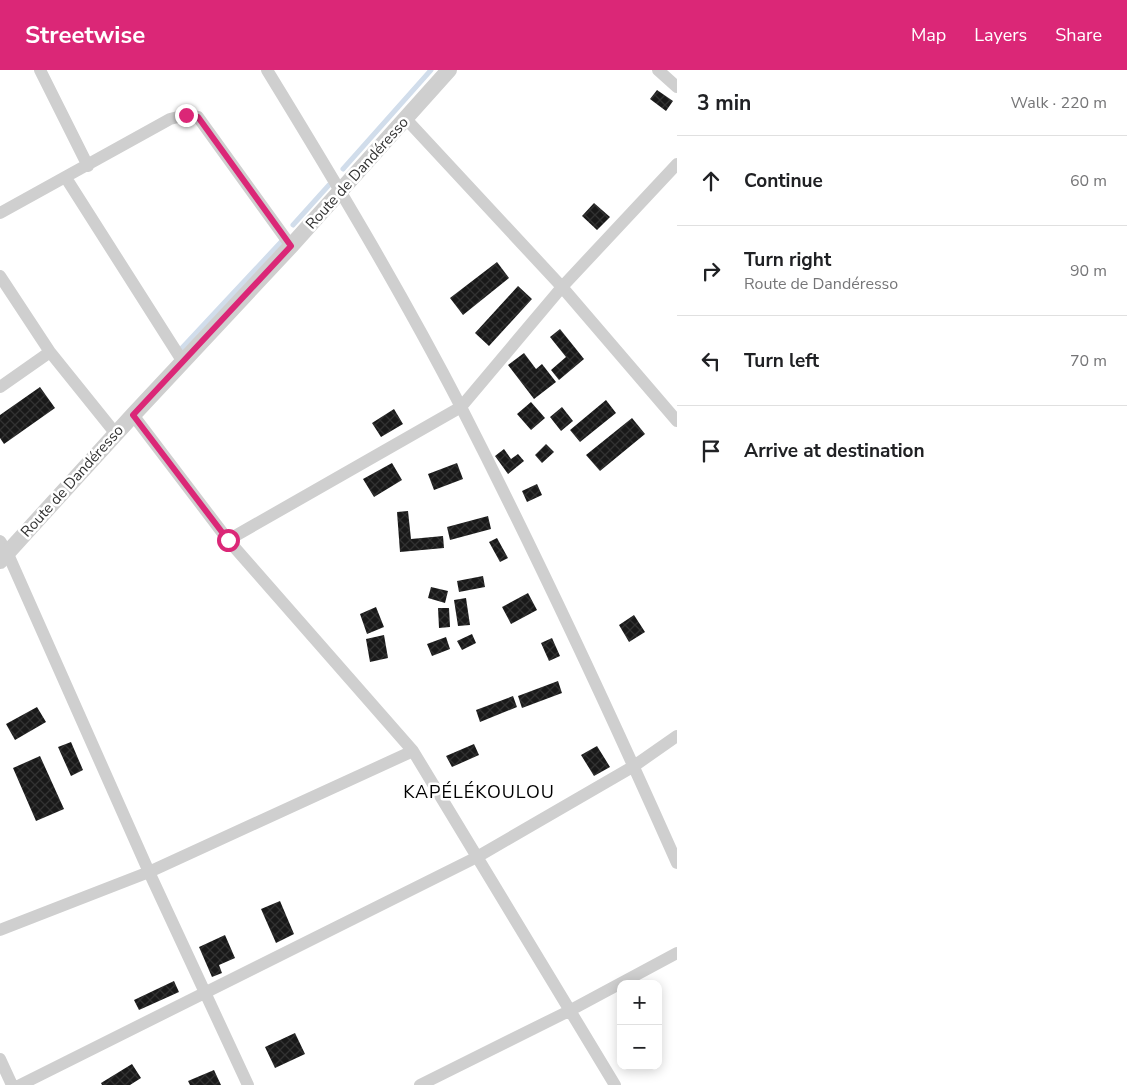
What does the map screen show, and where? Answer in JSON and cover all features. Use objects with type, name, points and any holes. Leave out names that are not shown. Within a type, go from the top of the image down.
[{"type":"street","points":[[40,70],[88,166]]},
{"type":"street","points":[[267,70],[341,191],[461,407],[577,641],[677,863]]},
{"type":"street","name":"Route de Dandéresso","points":[[2,552],[184,362],[449,70]]},
{"type":"street","points":[[658,70],[677,87]]},
{"type":"street","points":[[0,214],[170,119],[186,115],[198,117],[291,246]]},
{"type":"street","points":[[406,118],[562,287],[677,421]]},
{"type":"street","points":[[228,540],[461,407],[562,287],[677,164]]},
{"type":"street","points":[[66,178],[184,362]]},
{"type":"street","points":[[0,276],[50,352],[116,434]]},
{"type":"street","points":[[0,387],[50,352]]},
{"type":"street","points":[[133,415],[228,540],[413,751],[615,1085]]},
{"type":"street","points":[[2,552],[148,872],[248,1085]]},
{"type":"street","points":[[20,1085],[206,994],[477,857],[634,766],[677,736]]},
{"type":"street","points":[[0,930],[148,872],[413,751]]},
{"type":"street","points":[[420,1085],[569,1011],[677,953]]},
{"type":"street","points":[[0,1059],[12,1085]]},
{"type":"building","points":[[657,90],[673,101],[666,111],[650,99]]},
{"type":"building","points":[[594,203],[610,217],[597,230],[582,216]]},
{"type":"building","points":[[497,262],[509,278],[463,315],[450,298]]},
{"type":"building","points":[[518,286],[532,299],[489,346],[475,333]]},
{"type":"building","points":[[560,329],[584,359],[559,380],[551,370],[566,357],[550,337]]},
{"type":"building","points":[[524,353],[536,369],[542,364],[556,382],[534,399],[508,365]]},
{"type":"building","points":[[40,387],[55,408],[4,444],[0,438],[0,415]]},
{"type":"building","points":[[606,400],[616,413],[580,442],[570,430]]},
{"type":"building","points":[[531,402],[545,418],[531,430],[517,414]]},
{"type":"building","points":[[562,407],[573,421],[561,431],[550,417]]},
{"type":"building","points":[[394,409],[403,424],[381,437],[372,423]]},
{"type":"building","points":[[632,418],[645,434],[600,471],[586,455]]},
{"type":"building","points":[[546,444],[554,452],[542,463],[535,455]]},
{"type":"building","points":[[504,449],[511,459],[518,454],[524,461],[508,474],[495,456]]},
{"type":"building","points":[[392,463],[402,480],[374,497],[363,479]]},
{"type":"building","points":[[457,463],[463,479],[434,490],[428,474]]},
{"type":"building","points":[[537,484],[542,495],[527,502],[522,491]]},
{"type":"building","points":[[408,511],[411,539],[443,536],[444,548],[400,552],[397,512]]},
{"type":"building","points":[[488,516],[491,529],[450,540],[447,527]]},
{"type":"building","points":[[497,538],[508,558],[500,562],[489,542]]},
{"type":"building","points":[[483,576],[485,587],[459,592],[457,581]]},
{"type":"building","points":[[431,587],[448,591],[445,603],[428,598]]},
{"type":"building","points":[[528,593],[537,610],[511,624],[502,607]]},
{"type":"building","points":[[466,598],[470,625],[458,626],[454,600]]},
{"type":"building","points":[[376,607],[384,627],[367,634],[360,614]]},
{"type":"building","points":[[438,608],[449,608],[450,627],[439,628]]},
{"type":"building","points":[[634,615],[645,632],[629,642],[619,625]]},
{"type":"building","points":[[472,634],[476,643],[462,650],[457,641]]},
{"type":"building","points":[[384,635],[388,658],[370,662],[366,639]]},
{"type":"building","points":[[446,637],[450,649],[432,656],[427,644]]},
{"type":"building","points":[[552,638],[560,656],[549,661],[541,643]]},
{"type":"building","points":[[558,681],[562,693],[522,708],[518,696]]},
{"type":"building","points":[[513,696],[517,707],[480,722],[476,710]]},
{"type":"building","points":[[37,707],[46,722],[15,740],[6,724]]},
{"type":"building","points":[[71,742],[83,770],[71,776],[58,747]]},
{"type":"building","points":[[474,744],[479,755],[452,767],[446,756]]},
{"type":"building","points":[[597,746],[610,767],[594,776],[581,755]]},
{"type":"building","points":[[40,756],[64,809],[36,821],[13,768]]},
{"type":"building","points":[[280,901],[294,934],[276,943],[261,909]]},
{"type":"building","points":[[225,935],[235,958],[219,965],[222,973],[212,977],[199,947]]},
{"type":"building","points":[[174,981],[179,992],[139,1010],[134,1000]]},
{"type":"building","points":[[295,1033],[305,1054],[275,1068],[265,1047]]},
{"type":"building","points":[[132,1064],[141,1078],[130,1085],[102,1085],[101,1083]]},
{"type":"building","points":[[214,1070],[221,1085],[190,1085],[188,1081]]},
{"type":"waterway","points":[[343,169],[431,70]]},
{"type":"waterway","points":[[293,225],[329,185]]},
{"type":"waterway","points":[[181,349],[281,242]]},
{"type":"district","name":"KAPÉLÉKOULOU","points":[[479,792]]},
{"type":"route","points":[[186,115],[198,117],[291,246],[133,415],[228,540]]}]
